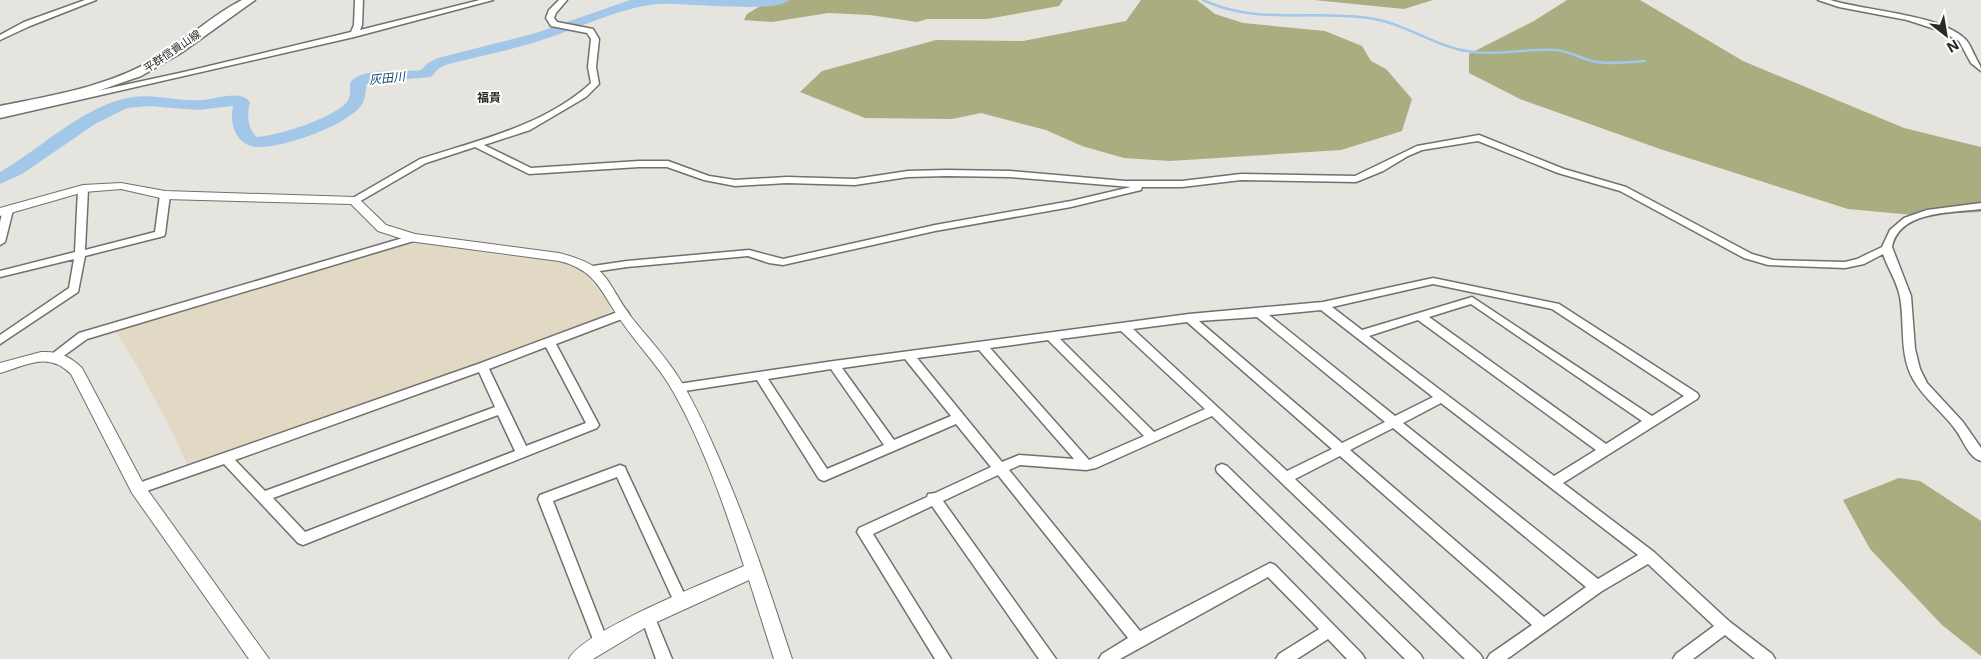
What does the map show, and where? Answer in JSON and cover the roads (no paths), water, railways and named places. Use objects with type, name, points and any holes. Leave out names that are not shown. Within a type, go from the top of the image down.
[{"type":"main road","name":"平群信貴山線","points":[[0,110],[96,88],[129,77],[154,64],[250,0]]},
{"type":"street","points":[[0,38],[27,24],[92,0]]},
{"type":"street","points":[[354,35],[358,26],[359,0]]},
{"type":"street","points":[[0,115],[129,88],[354,35],[489,0]]},
{"type":"street","points":[[0,242],[4,211],[83,189],[122,186],[165,195],[354,200],[415,165],[528,128],[583,95],[594,84],[592,67],[596,39],[590,32],[554,24],[550,18],[552,12],[563,0]]},
{"type":"street","points":[[1822,0],[1842,6],[1890,13],[1949,31],[1963,40],[1974,63],[1981,69]]},
{"type":"street","points":[[477,145],[529,170],[668,164],[707,178],[735,183],[787,180],[855,182],[908,174],[947,173],[1010,174],[1124,184],[1182,184],[1241,177],[1356,179],[1420,148],[1479,138],[1561,171],[1623,190],[1727,246],[1756,258],[1782,263],[1845,265],[1860,262],[1887,248]]},
{"type":"street","points":[[593,269],[627,264],[749,253],[773,261],[783,262],[935,228],[1071,204],[1156,183]]},
{"type":"street","points":[[0,340],[74,290],[80,254],[83,189]]},
{"type":"street","points":[[0,274],[160,234],[165,195]]},
{"type":"street","points":[[354,200],[382,228],[413,238],[577,260],[602,276],[623,314],[678,388],[717,470],[755,570],[783,659]]},
{"type":"street","points":[[1981,206],[1912,217],[1900,225],[1889,239],[1887,248],[1903,287],[1909,324],[1909,351],[1914,370],[1927,393],[1959,425],[1974,449],[1981,456]]},
{"type":"street","points":[[54,357],[83,336],[413,238]]},
{"type":"street","points":[[678,388],[834,365],[1189,318],[1259,314],[1322,306],[1433,280],[1555,306],[1692,396],[1554,482]]},
{"type":"street","points":[[1362,334],[1472,300],[1652,422]]},
{"type":"street","points":[[1322,306],[1362,334],[1650,556],[1725,627],[1767,659]]},
{"type":"street","points":[[138,489],[482,367],[623,314]]},
{"type":"street","points":[[1259,314],[1596,587]]},
{"type":"street","points":[[1420,316],[1605,450]]},
{"type":"street","points":[[1189,318],[1543,625]]},
{"type":"street","points":[[1124,327],[1286,478],[1475,659]]},
{"type":"street","points":[[1051,337],[1152,437]]},
{"type":"street","points":[[224,457],[304,539],[593,425],[550,342]]},
{"type":"street","points":[[981,345],[1086,465]]},
{"type":"street","points":[[908,355],[1138,640]]},
{"type":"street","points":[[0,368],[30,360],[54,357],[67,362],[77,371],[138,489],[260,659]]},
{"type":"street","points":[[834,365],[892,447]]},
{"type":"street","points":[[482,367],[522,452]]},
{"type":"street","points":[[761,377],[824,476],[958,418]]},
{"type":"street","points":[[1286,478],[1443,397]]},
{"type":"street","points":[[262,497],[502,409]]},
{"type":"street","points":[[943,659],[864,532],[933,498],[1019,460],[1086,465],[1096,463],[1212,411]]},
{"type":"street","points":[[1222,468],[1415,659]]},
{"type":"street","points":[[601,642],[545,499],[620,470],[681,602]]},
{"type":"street","points":[[933,498],[1048,659]]},
{"type":"street","points":[[1495,659],[1596,587],[1650,556]]},
{"type":"street","points":[[1107,659],[1138,640],[1270,569],[1356,659]]},
{"type":"street","points":[[578,659],[601,642],[648,618],[755,570]]},
{"type":"street","points":[[648,618],[664,659]]},
{"type":"street","points":[[1681,659],[1725,627]]},
{"type":"street","points":[[1284,659],[1329,631]]},
{"type":"waterway","name":"灰田川","points":[[0,179],[89,121],[130,102],[149,101],[198,105],[240,101],[242,102],[240,121],[246,136],[254,142],[267,141],[308,130],[346,111],[356,100],[358,83],[366,79],[383,76],[426,74],[433,66],[443,61],[541,36],[631,4],[658,0],[748,3],[782,0]]},
{"type":"waterway","points":[[1203,0],[1223,8],[1264,15],[1326,15],[1380,20],[1402,27],[1446,46],[1470,52],[1494,53],[1556,50],[1605,63],[1645,61]]},
{"type":"district","name":"福貴","points":[[489,97]]}]
